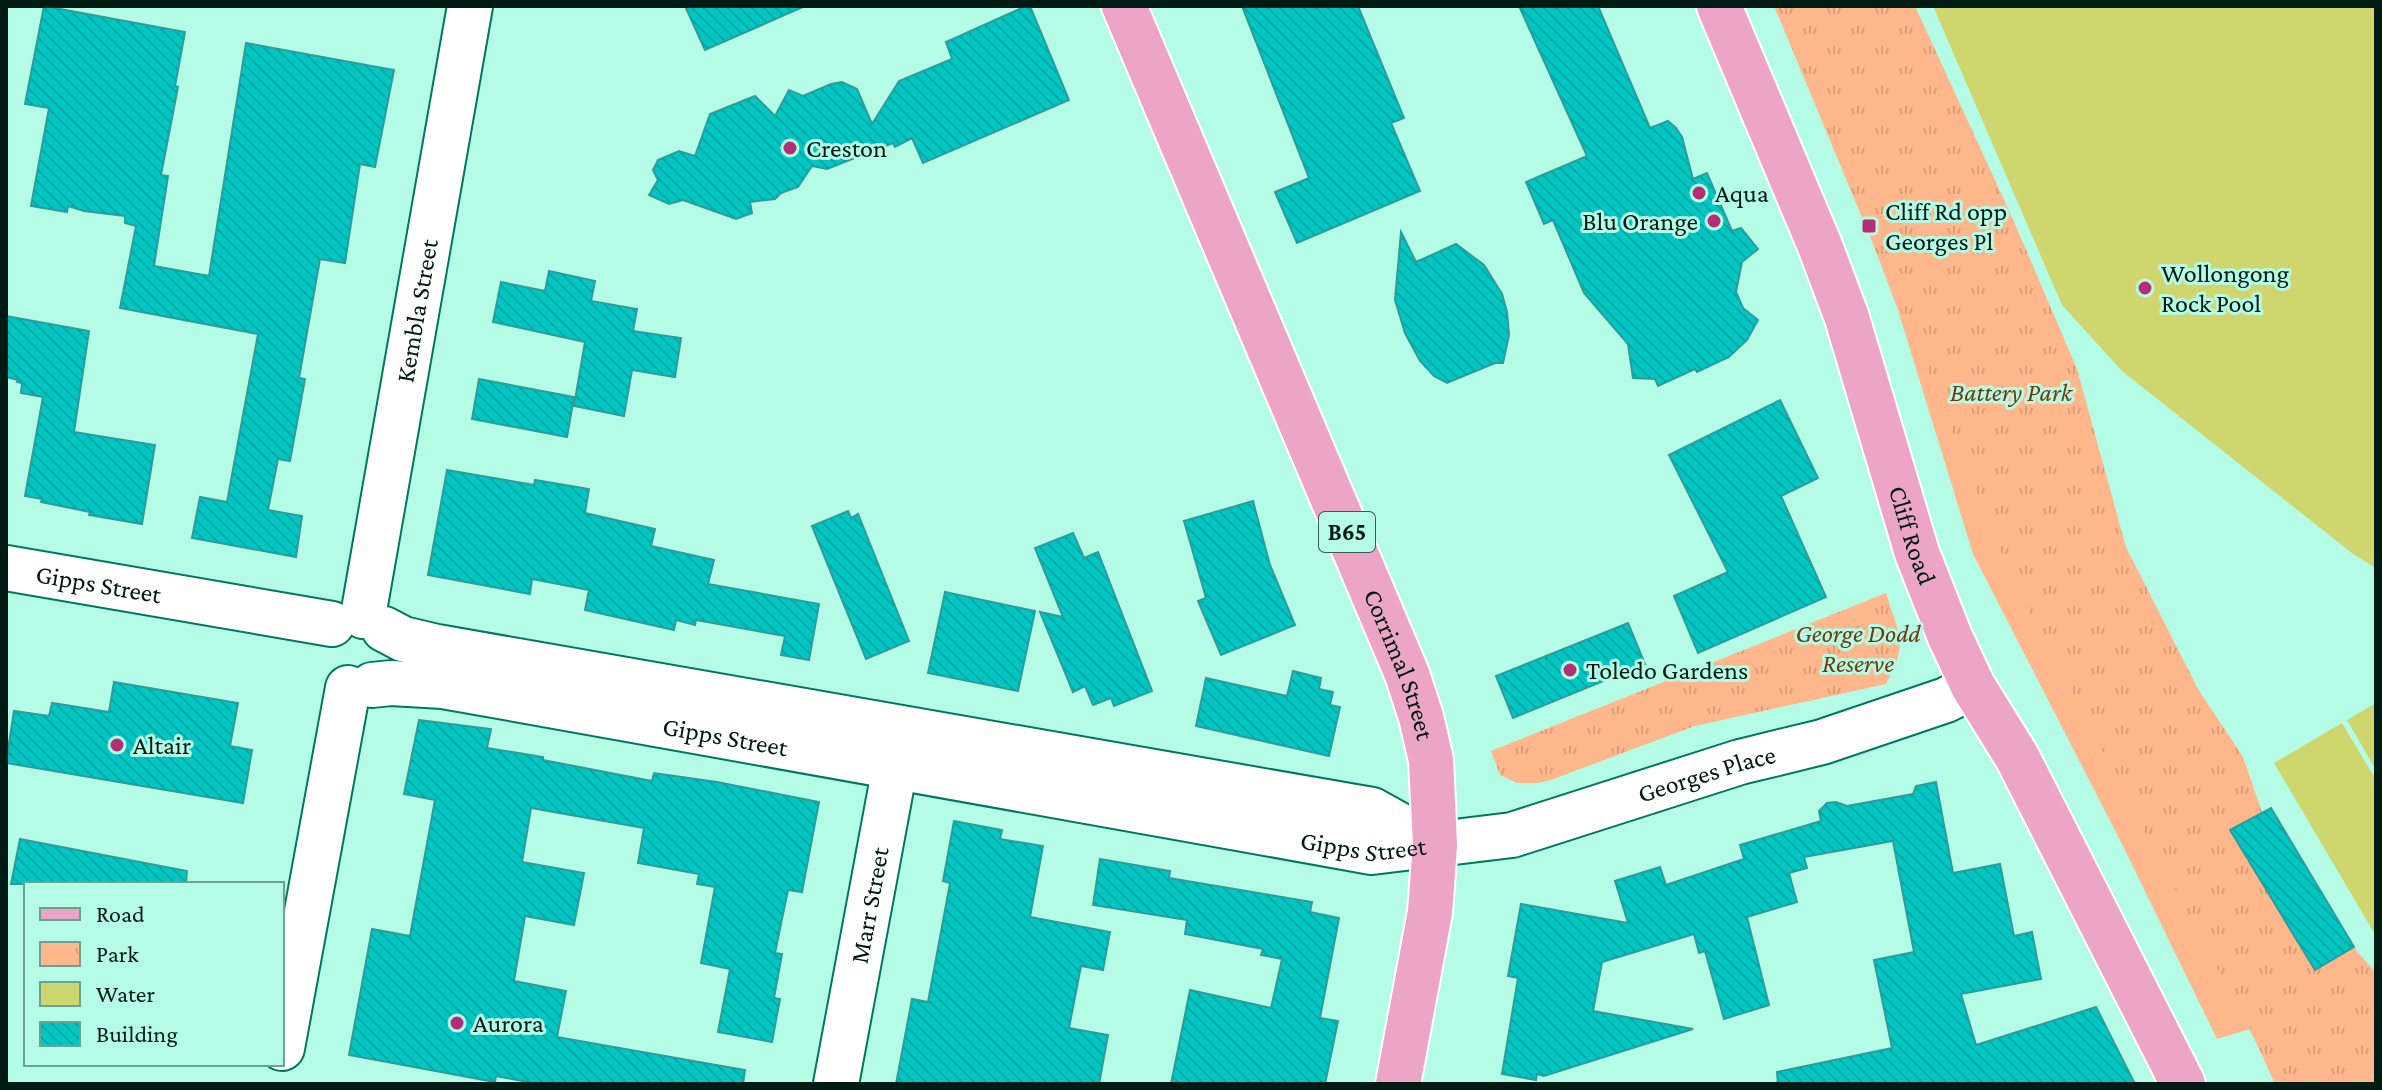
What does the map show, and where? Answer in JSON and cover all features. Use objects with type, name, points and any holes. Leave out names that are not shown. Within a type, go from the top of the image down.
[{"type":"main road","name":"Corrimal Street","points":[[1124,6],[1407,674],[1421,717],[1431,760],[1435,845],[1430,912],[1398,1084]]},
{"type":"main road","name":"Cliff Road","points":[[1719,6],[1815,233],[1847,318],[1917,553],[1973,686],[2017,757],[2183,1084]]},
{"type":"street","name":"Kembla Street","points":[[360,623],[470,6]]},
{"type":"street","name":"Gipps Street","points":[[6,568],[360,623],[403,639],[437,647],[1372,810],[1435,845]]},
{"type":"street","points":[[284,1039],[360,686],[389,669],[392,658],[392,646],[360,623],[321,639],[318,651],[320,664],[327,675],[360,686]]},
{"type":"street","name":"Gipps Street","points":[[360,686],[391,683],[443,686],[1372,852],[1435,845]]},
{"type":"street","name":"Georges Place","points":[[1435,845],[1512,835],[1740,762],[1822,742],[1946,700],[1973,686]]},
{"type":"street","name":"Marr Street","points":[[836,1084],[903,726]]},
{"type":"green space","name":"Battery Park","points":[[1774,6],[1915,6],[2012,217],[2077,369],[2126,547],[2198,689],[2243,757],[2271,838],[2325,914],[2376,973],[2376,1084],[2278,1084],[2015,585]]},
{"type":"green space","points":[[1808,72],[2315,1084],[2275,1084],[2250,1029],[2217,1039],[2123,846],[1973,554],[1897,307]]},
{"type":"green space","name":"George Dodd Reserve","points":[[1886,593],[1898,630],[1900,648],[1886,684],[1695,726],[1548,781],[1517,783],[1500,775],[1491,751]]},
{"type":"water","points":[[1933,6],[2376,6],[2376,568],[2353,554],[2122,371],[2062,305]]},
{"type":"water","points":[[2376,703],[2376,770],[2347,720]]},
{"type":"water","points":[[2342,723],[2376,780],[2376,936],[2274,763]]},
{"type":"building","points":[[44,6],[185,32],[161,175],[168,176],[154,266],[209,276],[246,43],[394,70],[375,167],[360,164],[345,263],[320,259],[299,378],[305,379],[290,461],[278,459],[268,510],[302,516],[296,557],[192,538],[200,497],[227,502],[258,334],[120,308],[136,226],[125,223],[125,216],[68,206],[67,212],[31,206],[49,108],[25,104]]},
{"type":"building","points":[[685,6],[805,6],[705,50]]},
{"type":"building","points":[[1030,6],[1069,100],[923,163],[912,138],[895,147],[893,143],[827,169],[812,166],[798,187],[781,193],[775,199],[750,202],[752,213],[736,219],[683,200],[669,204],[649,195],[658,180],[653,170],[658,160],[679,151],[695,156],[710,114],[755,96],[775,116],[789,90],[803,96],[842,82],[857,89],[872,124],[899,81],[952,59],[946,42]]},
{"type":"building","points":[[1242,6],[1358,6],[1404,118],[1391,123],[1420,191],[1297,243],[1275,192],[1309,178]]},
{"type":"building","points":[[1519,6],[1598,6],[1650,128],[1668,121],[1676,128],[1682,137],[1693,179],[1707,173],[1732,231],[1741,228],[1758,249],[1742,262],[1736,292],[1743,308],[1758,320],[1747,340],[1729,357],[1658,386],[1655,379],[1633,378],[1628,344],[1584,293],[1553,220],[1544,224],[1526,182],[1587,156]]},
{"type":"building","points":[[1401,232],[1416,262],[1456,244],[1484,265],[1502,294],[1507,312],[1509,335],[1503,363],[1495,363],[1447,383],[1434,376],[1420,361],[1405,333],[1395,300]]},
{"type":"building","points":[[549,271],[595,281],[591,301],[637,309],[633,331],[681,338],[675,377],[632,370],[624,416],[574,406],[585,342],[493,322],[501,282],[545,291]]},
{"type":"building","points":[[6,316],[89,331],[74,432],[155,445],[142,524],[89,515],[90,512],[25,496],[43,397],[21,393],[22,383],[6,377]]},
{"type":"building","points":[[479,379],[574,397],[567,437],[472,419]]},
{"type":"building","points":[[1780,400],[1818,478],[1781,496],[1826,597],[1698,653],[1674,596],[1728,572],[1669,455]]},
{"type":"building","points":[[447,470],[534,485],[535,480],[589,489],[585,513],[655,529],[651,546],[714,560],[708,584],[819,604],[809,660],[781,655],[785,636],[696,620],[695,625],[676,620],[674,630],[585,610],[589,590],[532,579],[530,594],[428,575]]},
{"type":"building","points":[[1253,501],[1270,565],[1295,625],[1221,655],[1198,601],[1206,598],[1184,521]]},
{"type":"building","points":[[848,511],[851,518],[858,514],[909,641],[866,659],[812,526]]},
{"type":"building","points":[[1073,533],[1084,558],[1098,552],[1152,691],[1114,706],[1111,698],[1093,705],[1085,686],[1073,692],[1040,612],[1063,617],[1035,548]]},
{"type":"building","points":[[945,592],[1035,611],[1018,691],[928,673]]},
{"type":"building","name":"Toledo Gardens","points":[[1628,623],[1645,664],[1513,718],[1496,676]]},
{"type":"building","points":[[1293,671],[1321,678],[1319,689],[1333,692],[1330,705],[1340,707],[1329,756],[1196,726],[1206,678],[1287,696]]},
{"type":"building","name":"Altair","points":[[114,682],[238,703],[230,746],[252,750],[243,803],[6,763],[14,711],[49,716],[52,703],[109,712]]},
{"type":"building","points":[[419,720],[491,729],[487,748],[543,757],[543,760],[652,781],[654,773],[717,782],[819,802],[802,892],[788,890],[775,953],[782,954],[774,998],[780,999],[772,1042],[718,1032],[730,969],[701,963],[715,887],[697,884],[699,874],[638,863],[644,828],[531,808],[522,862],[584,873],[574,925],[525,916],[514,981],[566,991],[557,1037],[745,1070],[743,1084],[538,1084],[496,1076],[495,1082],[349,1055],[372,929],[410,936],[435,800],[404,794]]},
{"type":"building","points":[[1936,782],[1953,873],[2000,864],[2014,936],[2032,932],[2041,979],[1961,994],[1976,1045],[2096,1007],[2135,1084],[1778,1084],[1777,1072],[1892,1048],[1874,960],[1914,952],[1893,841],[1804,857],[1807,868],[1789,873],[1797,902],[1747,917],[1769,1005],[1724,1019],[1705,951],[1699,953],[1694,934],[1602,962],[1593,1011],[1693,1029],[1544,1076],[1537,1074],[1536,1080],[1502,1074],[1518,978],[1508,976],[1521,904],[1628,923],[1615,881],[1660,867],[1666,885],[1744,859],[1740,845],[1821,821],[1819,811],[1827,803],[1847,806],[1913,794],[1916,786]]},
{"type":"building","points":[[2271,808],[2354,947],[2315,970],[2230,830]]},
{"type":"building","points":[[954,821],[1002,830],[1000,839],[1043,846],[1030,917],[1110,932],[1103,970],[1081,966],[1069,1028],[1108,1035],[1099,1084],[896,1084],[912,999],[928,1002],[950,883],[943,881]]},
{"type":"building","points":[[20,839],[187,871],[186,882],[11,884]]},
{"type":"building","points":[[1100,859],[1170,871],[1169,878],[1312,902],[1310,912],[1339,918],[1320,1018],[1338,1021],[1325,1084],[1171,1084],[1190,990],[1271,1008],[1282,959],[1261,955],[1263,949],[1185,934],[1187,920],[1093,905]]},
{"type":"place","name":"Creston","points":[[790,148]]},
{"type":"place","name":"Aqua","points":[[1699,193]]},
{"type":"place","name":"Blu Orange","points":[[1714,221]]},
{"type":"place","name":"Cliff Rd opp Georges Pl","points":[[1869,226]]},
{"type":"place","name":"Wollongong Rock Pool","points":[[2145,288]]},
{"type":"place","name":"Toledo Gardens","points":[[1570,670]]},
{"type":"place","name":"Altair","points":[[117,745]]},
{"type":"place","name":"Aurora","points":[[457,1023]]}]
